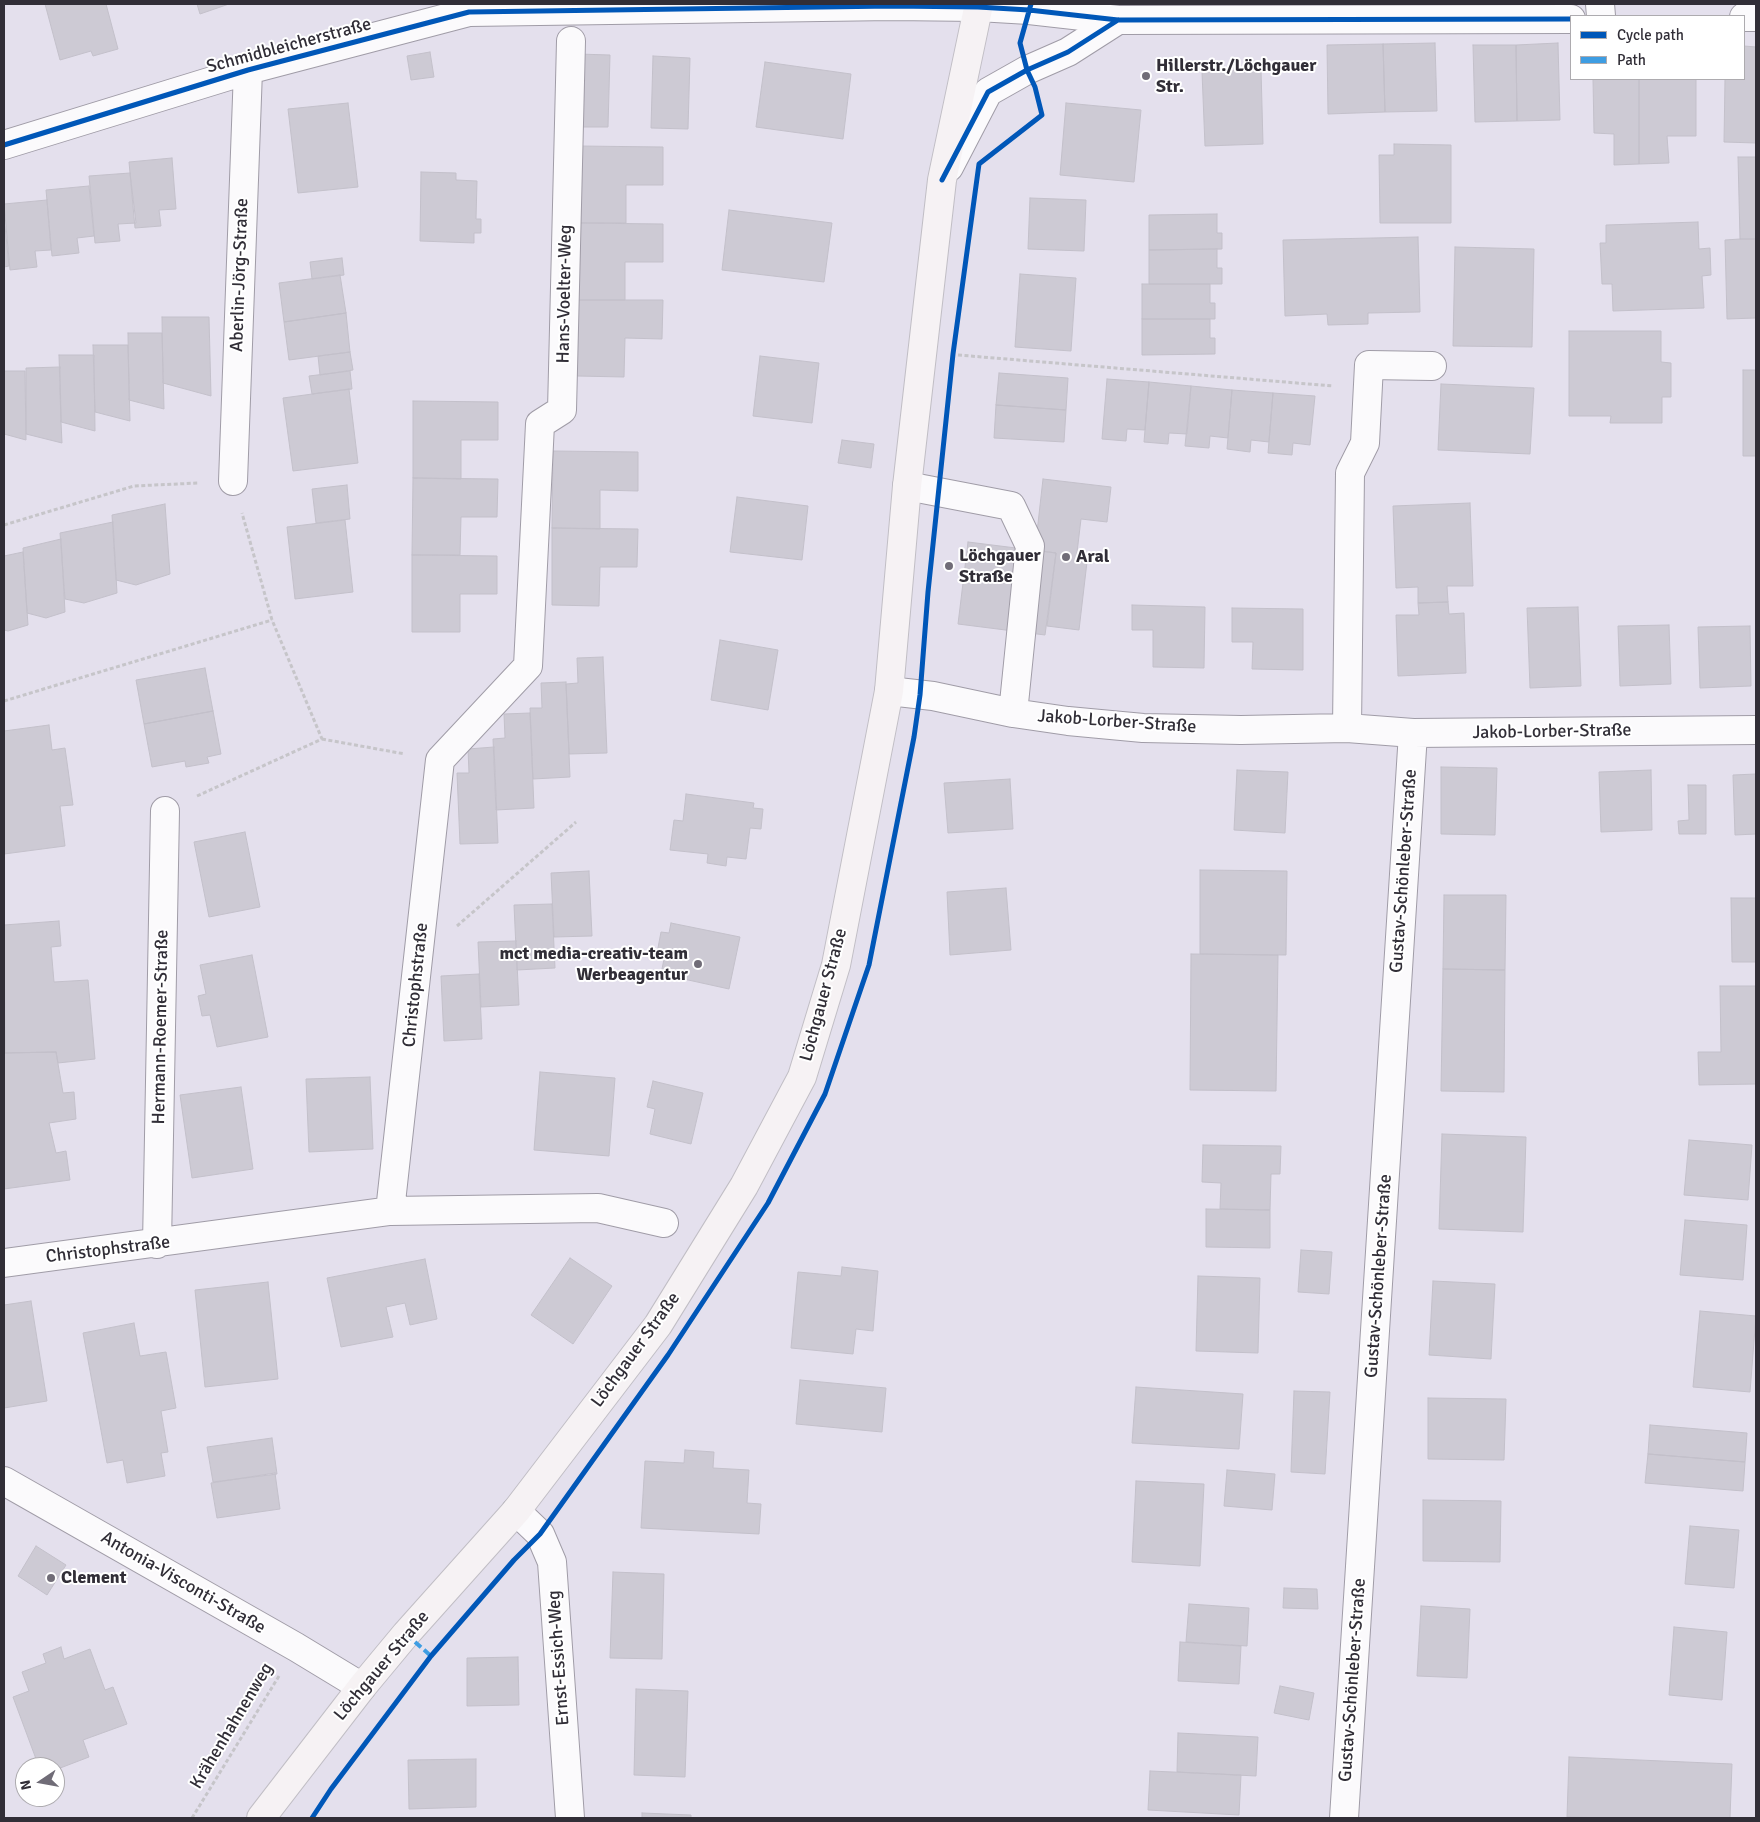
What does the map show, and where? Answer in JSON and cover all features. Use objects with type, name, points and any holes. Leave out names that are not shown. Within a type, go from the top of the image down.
[{"type":"main road","name":"Löchgauer Straße","points":[[261,1818],[362,1687],[406,1634],[516,1511],[658,1325],[744,1186],[802,1077],[836,965],[889,691],[907,486],[942,180],[978,5]]},
{"type":"street","name":"Schmidbleicherstraße","points":[[4,145],[248,70],[469,12],[623,7],[978,5],[1118,20],[1570,19]]},
{"type":"street","points":[[942,180],[988,92],[1027,70],[1068,52],[1118,20]]},
{"type":"street","name":"Hans-Voelter-Weg","points":[[440,760],[528,666],[540,424],[562,410],[571,41]]},
{"type":"street","name":"Aberlin-Jörg-Straße","points":[[233,481],[248,70]]},
{"type":"street","points":[[1347,728],[1350,473],[1365,443],[1369,365],[1432,366]]},
{"type":"street","points":[[907,486],[1011,506],[1030,546],[1013,713]]},
{"type":"street","name":"Jakob-Lorber-Straße","points":[[889,691],[934,696],[1013,713],[1068,722],[1153,728],[1241,730],[1347,728],[1413,733],[1756,730]]},
{"type":"street","name":"Gustav-Schönleber-Straße","points":[[1344,1818],[1413,733]]},
{"type":"street","name":"Christophstraße","points":[[390,1211],[440,760]]},
{"type":"street","name":"Hermann-Roemer-Straße","points":[[157,1244],[165,811]]},
{"type":"street","name":"Christophstraße","points":[[4,1263],[157,1244],[390,1211],[598,1208],[664,1223]]},
{"type":"street","name":"Antonia-Visconti-Straße","points":[[4,1481],[296,1647],[362,1687]]},
{"type":"street","name":"Ernst-Essich-Weg","points":[[516,1511],[540,1534],[552,1562],[570,1818]]},
{"type":"path","points":[[953,354],[1326,386]]},
{"type":"path","points":[[4,524],[134,486],[233,481],[272,620],[322,739]]},
{"type":"path","points":[[4,700],[272,620]]},
{"type":"path","points":[[165,811],[322,739],[440,760]]},
{"type":"path","points":[[419,959],[576,822]]},
{"type":"building","points":[[45,4],[106,4],[118,49],[93,56],[91,51],[60,60]]},
{"type":"building","points":[[197,4],[229,4],[200,14]]},
{"type":"building","points":[[1435,43],[1437,111],[1385,112],[1383,44]]},
{"type":"building","points":[[1558,43],[1560,120],[1517,121],[1516,45]]},
{"type":"building","points":[[1383,44],[1385,112],[1328,114],[1327,45]]},
{"type":"building","points":[[1473,45],[1516,45],[1517,121],[1475,122]]},
{"type":"building","points":[[1745,46],[1756,47],[1756,143],[1724,142],[1725,80],[1745,80]]},
{"type":"building","points":[[430,52],[434,77],[411,80],[407,56]]},
{"type":"building","points":[[578,54],[610,55],[608,127],[575,127]]},
{"type":"building","points":[[653,56],[690,58],[688,129],[651,128]]},
{"type":"building","points":[[765,62],[851,74],[843,139],[756,127]]},
{"type":"building","points":[[1261,69],[1263,144],[1205,146],[1202,72]]},
{"type":"building","points":[[1593,80],[1639,80],[1639,164],[1614,165],[1614,134],[1594,133]]},
{"type":"building","points":[[1639,80],[1696,80],[1696,136],[1667,136],[1669,163],[1639,164]]},
{"type":"building","points":[[348,103],[358,187],[298,193],[288,109]]},
{"type":"building","points":[[1066,103],[1141,110],[1134,182],[1060,175]]},
{"type":"building","points":[[1394,144],[1451,145],[1451,223],[1380,223],[1379,155],[1394,155]]},
{"type":"building","points":[[579,146],[663,147],[663,185],[626,185],[626,223],[578,223]]},
{"type":"building","points":[[1738,157],[1756,157],[1756,239],[1740,239]]},
{"type":"building","points":[[172,158],[176,209],[159,210],[161,226],[135,228],[129,162]]},
{"type":"building","points":[[421,172],[456,173],[456,180],[477,181],[476,219],[481,219],[481,233],[474,233],[474,243],[420,241]]},
{"type":"building","points":[[130,173],[136,223],[118,224],[120,241],[95,243],[89,176]]},
{"type":"building","points":[[89,186],[94,236],[77,238],[79,253],[52,256],[46,190]]},
{"type":"building","points":[[1030,198],[1086,200],[1084,251],[1028,249]]},
{"type":"building","points":[[47,200],[51,250],[35,251],[37,267],[10,270],[4,204]]},
{"type":"building","points":[[729,210],[832,223],[824,282],[722,270]]},
{"type":"building","points":[[1217,214],[1217,233],[1222,233],[1222,249],[1149,250],[1149,215]]},
{"type":"building","points":[[4,216],[9,266],[4,267]]},
{"type":"building","points":[[1698,222],[1699,249],[1710,248],[1711,275],[1702,276],[1704,308],[1613,311],[1612,284],[1602,284],[1600,243],[1606,243],[1606,225]]},
{"type":"building","points":[[578,223],[663,224],[663,262],[625,262],[625,300],[577,300]]},
{"type":"building","points":[[1418,237],[1420,312],[1368,313],[1368,324],[1328,325],[1327,314],[1285,316],[1283,240]]},
{"type":"building","points":[[1756,239],[1756,318],[1727,319],[1725,240]]},
{"type":"building","points":[[1455,247],[1534,249],[1532,347],[1453,346]]},
{"type":"building","points":[[1217,249],[1217,268],[1222,268],[1222,284],[1149,284],[1149,250]]},
{"type":"building","points":[[342,258],[344,275],[312,279],[310,262]]},
{"type":"building","points":[[1020,274],[1076,278],[1071,351],[1015,347]]},
{"type":"building","points":[[340,275],[346,313],[284,322],[279,283]]},
{"type":"building","points":[[1142,284],[1210,284],[1210,303],[1215,303],[1215,319],[1142,319]]},
{"type":"building","points":[[577,300],[663,300],[662,339],[625,338],[624,377],[577,376]]},
{"type":"building","points":[[346,313],[350,352],[289,360],[284,322]]},
{"type":"building","points":[[162,317],[209,317],[211,396],[163,383]]},
{"type":"building","points":[[1142,319],[1210,319],[1210,338],[1215,338],[1215,354],[1142,355]]},
{"type":"building","points":[[1569,331],[1661,331],[1661,362],[1671,363],[1671,397],[1662,397],[1662,423],[1610,423],[1611,416],[1569,416]]},
{"type":"building","points":[[128,333],[162,333],[164,409],[129,400]]},
{"type":"building","points":[[93,345],[128,345],[130,421],[95,412]]},
{"type":"building","points":[[350,352],[353,370],[320,375],[318,356]]},
{"type":"building","points":[[59,355],[94,355],[95,431],[61,422]]},
{"type":"building","points":[[760,356],[819,363],[812,423],[753,416]]},
{"type":"building","points":[[60,367],[62,443],[26,434],[26,368]]},
{"type":"building","points":[[1743,370],[1756,370],[1756,456],[1743,456]]},
{"type":"building","points":[[4,371],[25,371],[26,440],[4,434]]},
{"type":"building","points":[[350,371],[352,389],[312,394],[309,376]]},
{"type":"building","points":[[999,373],[1068,378],[1066,410],[996,405]]},
{"type":"building","points":[[1107,379],[1149,382],[1145,430],[1127,429],[1126,441],[1102,439]]},
{"type":"building","points":[[1149,382],[1191,386],[1187,434],[1169,433],[1168,444],[1144,442]]},
{"type":"building","points":[[1441,384],[1534,388],[1530,454],[1438,450]]},
{"type":"building","points":[[1191,386],[1232,390],[1228,438],[1210,436],[1209,448],[1185,446]]},
{"type":"building","points":[[349,389],[358,463],[293,471],[283,398]]},
{"type":"building","points":[[1232,390],[1273,393],[1269,442],[1251,440],[1250,452],[1227,449]]},
{"type":"building","points":[[1273,393],[1315,396],[1310,445],[1293,443],[1292,455],[1268,453]]},
{"type":"building","points":[[413,401],[498,402],[498,440],[461,440],[461,479],[413,478]]},
{"type":"building","points":[[996,405],[1066,410],[1064,442],[994,438]]},
{"type":"building","points":[[842,440],[874,444],[871,468],[838,463]]},
{"type":"building","points":[[553,451],[638,452],[638,491],[600,490],[600,529],[552,528]]},
{"type":"building","points":[[413,478],[498,479],[497,517],[461,517],[460,555],[412,555]]},
{"type":"building","name":"Aral","points":[[1043,479],[1111,487],[1107,522],[1081,519],[1076,561],[1087,562],[1079,630],[1047,626],[1056,553],[1035,550]]},
{"type":"building","points":[[347,485],[350,519],[316,523],[312,489]]},
{"type":"building","points":[[737,497],[808,506],[802,560],[730,552]]},
{"type":"building","points":[[1470,503],[1473,586],[1447,586],[1448,602],[1418,603],[1418,587],[1396,588],[1393,506]]},
{"type":"building","points":[[165,504],[170,574],[136,585],[116,580],[112,515]]},
{"type":"building","points":[[345,520],[353,592],[295,599],[287,527]]},
{"type":"building","points":[[113,522],[117,593],[84,603],[65,599],[60,533]]},
{"type":"building","points":[[552,528],[638,529],[637,567],[600,567],[599,606],[552,605]]},
{"type":"building","points":[[61,539],[65,612],[46,618],[27,613],[23,548]]},
{"type":"building","points":[[968,542],[1056,553],[1045,635],[958,624]]},
{"type":"building","points":[[23,552],[28,625],[8,631],[4,630],[4,556]]},
{"type":"building","points":[[412,555],[497,556],[497,594],[460,594],[460,632],[412,632]]},
{"type":"building","points":[[1448,602],[1449,614],[1464,613],[1466,673],[1398,676],[1396,615],[1419,615],[1418,603]]},
{"type":"building","points":[[1132,605],[1205,607],[1204,668],[1153,667],[1153,630],[1132,630]]},
{"type":"building","points":[[1578,607],[1581,686],[1530,688],[1527,608]]},
{"type":"building","points":[[1232,608],[1303,609],[1303,670],[1252,669],[1253,642],[1232,642]]},
{"type":"building","points":[[1669,625],[1671,684],[1620,686],[1618,626]]},
{"type":"building","points":[[1750,626],[1751,686],[1700,688],[1698,627]]},
{"type":"building","points":[[720,640],[778,650],[768,710],[711,700]]},
{"type":"building","points":[[603,657],[607,753],[569,754],[566,684],[578,683],[577,658]]},
{"type":"building","points":[[205,668],[213,711],[144,724],[136,680]]},
{"type":"building","points":[[566,682],[570,777],[533,779],[530,708],[542,708],[541,683]]},
{"type":"building","points":[[213,711],[221,754],[207,757],[209,763],[186,767],[185,761],[152,767],[144,724]]},
{"type":"building","points":[[530,713],[534,808],[496,810],[493,739],[505,738],[504,714]]},
{"type":"building","points":[[49,725],[52,750],[65,748],[73,805],[60,806],[65,846],[4,854],[4,731]]},
{"type":"building","points":[[494,747],[498,843],[460,844],[457,773],[469,773],[468,749]]},
{"type":"building","points":[[1441,767],[1497,768],[1495,835],[1441,834]]},
{"type":"building","points":[[1237,770],[1288,772],[1285,833],[1234,830]]},
{"type":"building","points":[[1651,770],[1652,830],[1601,832],[1599,772]]},
{"type":"building","points":[[1756,774],[1756,834],[1735,835],[1733,775]]},
{"type":"building","points":[[1010,779],[1013,829],[948,833],[944,783]]},
{"type":"building","points":[[1688,785],[1706,785],[1706,834],[1679,834],[1678,821],[1689,820]]},
{"type":"building","points":[[686,794],[754,803],[753,808],[763,809],[761,829],[750,828],[746,859],[727,857],[726,866],[707,863],[708,854],[670,850],[674,820],[683,821]]},
{"type":"building","points":[[245,832],[260,907],[209,917],[194,842]]},
{"type":"building","points":[[1200,870],[1287,871],[1286,955],[1200,954]]},
{"type":"building","points":[[589,871],[592,936],[554,937],[551,873]]},
{"type":"building","points":[[1006,888],[1011,950],[950,955],[947,892]]},
{"type":"building","points":[[1444,895],[1506,895],[1505,970],[1443,969]]},
{"type":"building","points":[[1731,898],[1756,898],[1756,962],[1732,962]]},
{"type":"building","points":[[552,904],[555,968],[517,970],[514,905]]},
{"type":"building","points":[[59,921],[61,946],[51,947],[54,982],[88,980],[95,1059],[58,1063],[56,1052],[5,1053],[4,925]]},
{"type":"building","name":"mct media-creativ-team Werbeagentur","points":[[671,923],[740,937],[729,989],[661,974],[665,954],[657,953],[661,932],[669,933]]},
{"type":"building","points":[[516,941],[519,1005],[481,1007],[478,942]]},
{"type":"building","points":[[1191,954],[1278,955],[1276,1091],[1190,1090]]},
{"type":"building","points":[[252,955],[268,1037],[217,1047],[210,1015],[202,1016],[198,996],[206,994],[200,965]]},
{"type":"building","points":[[1443,969],[1505,970],[1504,1092],[1441,1091]]},
{"type":"building","points":[[479,974],[482,1039],[444,1041],[441,976]]},
{"type":"building","points":[[1720,986],[1756,986],[1756,1084],[1699,1085],[1698,1052],[1721,1052]]},
{"type":"building","points":[[56,1052],[63,1093],[74,1092],[76,1119],[49,1123],[56,1153],[66,1151],[70,1180],[4,1189],[4,1053]]},
{"type":"building","points":[[540,1072],[615,1078],[609,1156],[534,1150]]},
{"type":"building","points":[[370,1077],[373,1149],[309,1152],[306,1079]]},
{"type":"building","points":[[653,1081],[703,1093],[691,1144],[650,1134],[655,1109],[647,1107]]},
{"type":"building","points":[[241,1087],[253,1169],[192,1178],[180,1095]]},
{"type":"building","points":[[1442,1134],[1526,1137],[1523,1232],[1439,1229]]},
{"type":"building","points":[[1689,1140],[1752,1145],[1748,1200],[1684,1195]]},
{"type":"building","points":[[1203,1145],[1281,1146],[1280,1174],[1271,1174],[1270,1210],[1220,1209],[1221,1183],[1202,1182]]},
{"type":"building","points":[[1206,1209],[1270,1210],[1270,1248],[1206,1247]]},
{"type":"building","points":[[1685,1220],[1747,1225],[1743,1280],[1680,1275]]},
{"type":"building","points":[[1301,1250],[1332,1252],[1329,1294],[1298,1292]]},
{"type":"building","points":[[570,1258],[612,1286],[573,1344],[531,1315]]},
{"type":"building","points":[[425,1259],[437,1319],[410,1325],[405,1303],[386,1307],[393,1337],[341,1347],[327,1278]]},
{"type":"building","points":[[842,1267],[878,1271],[873,1331],[856,1329],[853,1354],[791,1348],[798,1272],[841,1276]]},
{"type":"building","points":[[1198,1276],[1260,1278],[1258,1353],[1196,1351]]},
{"type":"building","points":[[1433,1281],[1495,1284],[1491,1359],[1429,1355]]},
{"type":"building","points":[[268,1282],[278,1379],[205,1387],[195,1290]]},
{"type":"building","points":[[31,1301],[47,1401],[4,1408],[4,1305]]},
{"type":"building","points":[[1700,1311],[1756,1316],[1750,1392],[1693,1387]]},
{"type":"building","points":[[134,1323],[140,1356],[166,1352],[176,1408],[161,1411],[168,1452],[161,1453],[165,1476],[127,1483],[123,1460],[107,1463],[83,1333]]},
{"type":"building","points":[[800,1380],[886,1388],[882,1432],[796,1424]]},
{"type":"building","points":[[1136,1387],[1243,1394],[1239,1449],[1132,1443]]},
{"type":"building","points":[[1294,1391],[1330,1392],[1325,1474],[1291,1472]]},
{"type":"building","points":[[1428,1398],[1506,1399],[1504,1460],[1428,1459]]},
{"type":"building","points":[[1650,1425],[1747,1433],[1745,1462],[1648,1454]]},
{"type":"building","points":[[272,1438],[277,1474],[213,1482],[207,1447]]},
{"type":"building","points":[[685,1450],[714,1452],[713,1468],[749,1470],[747,1503],[761,1504],[759,1534],[641,1528],[645,1461],[684,1463]]},
{"type":"building","points":[[1648,1454],[1745,1462],[1743,1491],[1645,1483]]},
{"type":"building","points":[[1227,1470],[1275,1474],[1272,1510],[1224,1506]]},
{"type":"building","points":[[275,1473],[280,1509],[217,1518],[211,1483]]},
{"type":"building","points":[[1136,1481],[1204,1484],[1200,1566],[1132,1562]]},
{"type":"building","points":[[1423,1500],[1501,1501],[1500,1562],[1423,1561]]},
{"type":"building","points":[[1690,1526],[1739,1530],[1734,1588],[1685,1584]]},
{"type":"building","points":[[36,1546],[66,1565],[47,1595],[18,1576]]},
{"type":"building","points":[[613,1572],[664,1574],[662,1659],[610,1658]]},
{"type":"building","points":[[1284,1588],[1317,1589],[1318,1609],[1283,1608]]},
{"type":"building","points":[[1189,1604],[1249,1608],[1247,1646],[1186,1642]]},
{"type":"building","points":[[1421,1606],[1470,1609],[1467,1678],[1417,1676]]},
{"type":"building","points":[[1674,1627],[1727,1632],[1722,1700],[1669,1695]]},
{"type":"building","points":[[1180,1642],[1241,1646],[1239,1684],[1178,1681]]},
{"type":"building","points":[[61,1647],[64,1659],[90,1649],[105,1690],[113,1687],[127,1724],[83,1740],[89,1757],[65,1766],[65,1757],[35,1757],[13,1697],[29,1691],[22,1672],[46,1663],[43,1654]]},
{"type":"building","points":[[518,1657],[519,1705],[467,1706],[467,1658]]},
{"type":"building","points":[[1280,1686],[1314,1693],[1309,1720],[1274,1713]]},
{"type":"building","points":[[636,1689],[688,1691],[685,1777],[634,1775]]},
{"type":"building","points":[[1178,1733],[1258,1737],[1256,1776],[1177,1772]]},
{"type":"building","points":[[1569,1757],[1732,1764],[1730,1818],[1567,1817]]},
{"type":"building","points":[[476,1759],[476,1807],[409,1809],[408,1760]]},
{"type":"building","points":[[1150,1771],[1241,1775],[1239,1815],[1148,1810]]},
{"type":"building","points":[[642,1813],[691,1815],[691,1818],[642,1818]]},
{"type":"marked path","points":[[406,1634],[431,1656]]},
{"type":"cycle path","points":[[312,1818],[331,1789],[431,1656],[514,1560],[540,1534],[668,1355],[768,1203],[825,1094],[869,965],[914,737],[920,695],[928,592],[953,354],[979,164],[1042,115],[1020,43],[1031,4]]},
{"type":"cycle path","points":[[4,145],[248,70],[469,12],[892,6],[978,7],[1029,10],[1118,20],[1570,19]]},
{"type":"cycle path","points":[[942,180],[988,92],[1027,70],[1068,52],[1118,20]]},
{"type":"place","name":"Hillerstr./Löchgauer Str.","points":[[1146,76]]},
{"type":"place","name":"Aral","points":[[1066,557]]},
{"type":"place","name":"Löchgauer Straße","points":[[949,566]]},
{"type":"place","name":"mct media-creativ-team Werbeagentur","points":[[698,964]]},
{"type":"place","name":"Clement","points":[[51,1578]]}]
